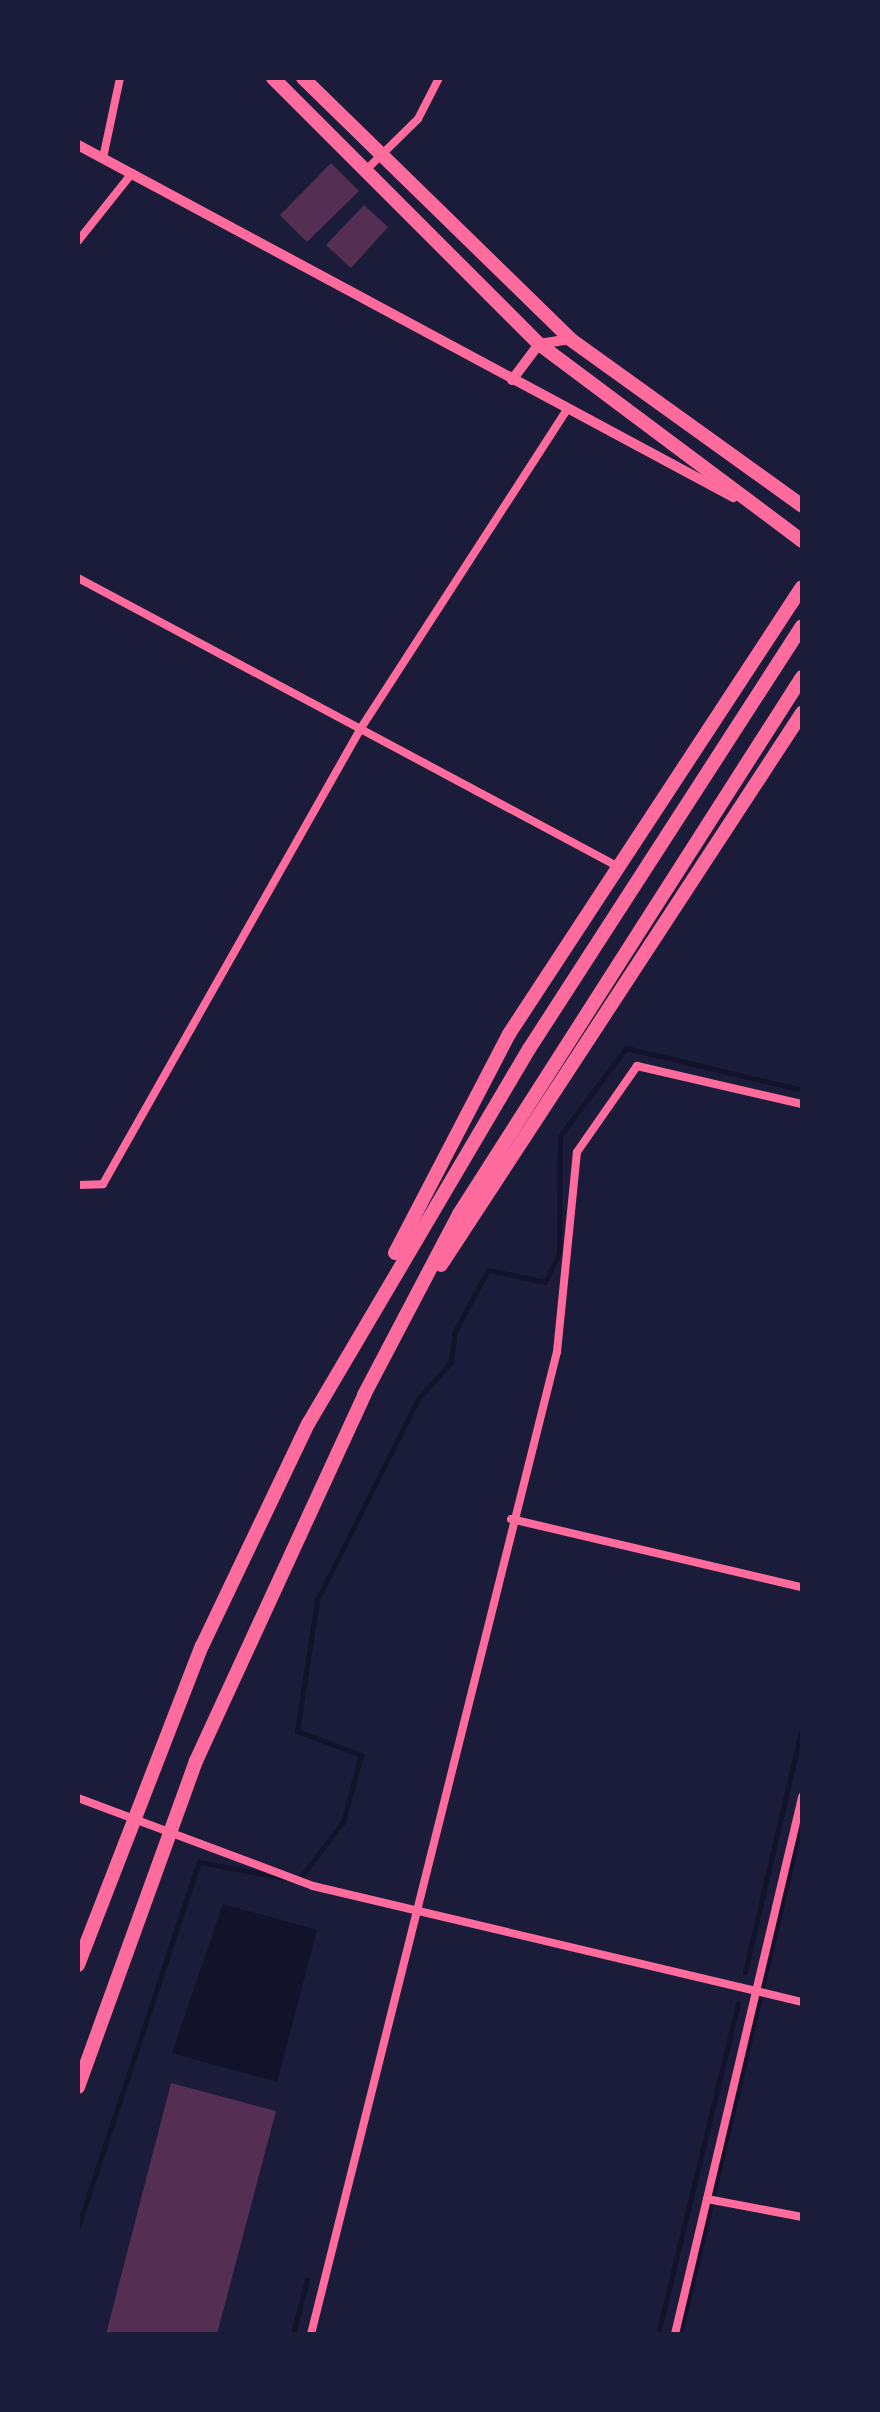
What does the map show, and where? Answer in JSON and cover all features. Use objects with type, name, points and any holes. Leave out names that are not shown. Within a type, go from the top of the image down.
[{"type":"highway","points":[[272,78],[362,174],[540,344],[732,497],[802,541]]},
{"type":"highway","points":[[304,78],[377,157],[570,339],[802,506]]},
{"type":"highway","points":[[380,1291],[419,1193],[617,866],[802,587]]},
{"type":"highway","points":[[78,1965],[129,1820],[249,1542],[380,1291],[802,626]]},
{"type":"highway","points":[[78,2088],[166,1834],[282,1562],[458,1214],[802,676]]},
{"type":"highway","points":[[411,1307],[802,714]]},
{"type":"street","points":[[103,158],[120,78]]},
{"type":"street","points":[[362,174],[418,119],[439,78]]},
{"type":"street","points":[[78,144],[732,497]]},
{"type":"street","points":[[78,242],[132,174]]},
{"type":"street","points":[[512,380],[540,344],[570,339]]},
{"type":"street","points":[[78,1185],[103,1184],[361,728],[567,410]]},
{"type":"street","points":[[78,578],[617,866]]},
{"type":"street","points":[[312,2334],[420,1912],[511,1519],[557,1352],[576,1152],[627,1070],[802,1104]]},
{"type":"street","points":[[511,1519],[802,1586]]},
{"type":"street","points":[[675,2334],[802,1797]]},
{"type":"street","points":[[78,1798],[166,1834],[420,1912],[802,2002]]},
{"type":"street","points":[[708,2199],[802,2217]]},
{"type":"shaded area","points":[[223,1904],[317,1930],[277,2082],[172,2053]]},
{"type":"building","points":[[331,163],[359,191],[307,242],[280,215]]},
{"type":"building","points":[[364,205],[388,227],[351,268],[326,245]]},
{"type":"building","points":[[171,2083],[276,2111],[217,2334],[106,2334]]},
{"type":"waterway","points":[[299,1879],[343,1822],[361,1755],[297,1731],[317,1600],[418,1399],[451,1362],[455,1331],[488,1270],[545,1282],[559,1253],[560,1136],[626,1048],[802,1090]]},
{"type":"waterway","points":[[745,1972],[802,1727]]},
{"type":"waterway","points":[[680,2334],[802,1819]]},
{"type":"waterway","points":[[78,2227],[199,1862],[285,1878]]},
{"type":"waterway","points":[[658,2334],[738,2003]]},
{"type":"waterway","points":[[293,2334],[307,2280]]}]
